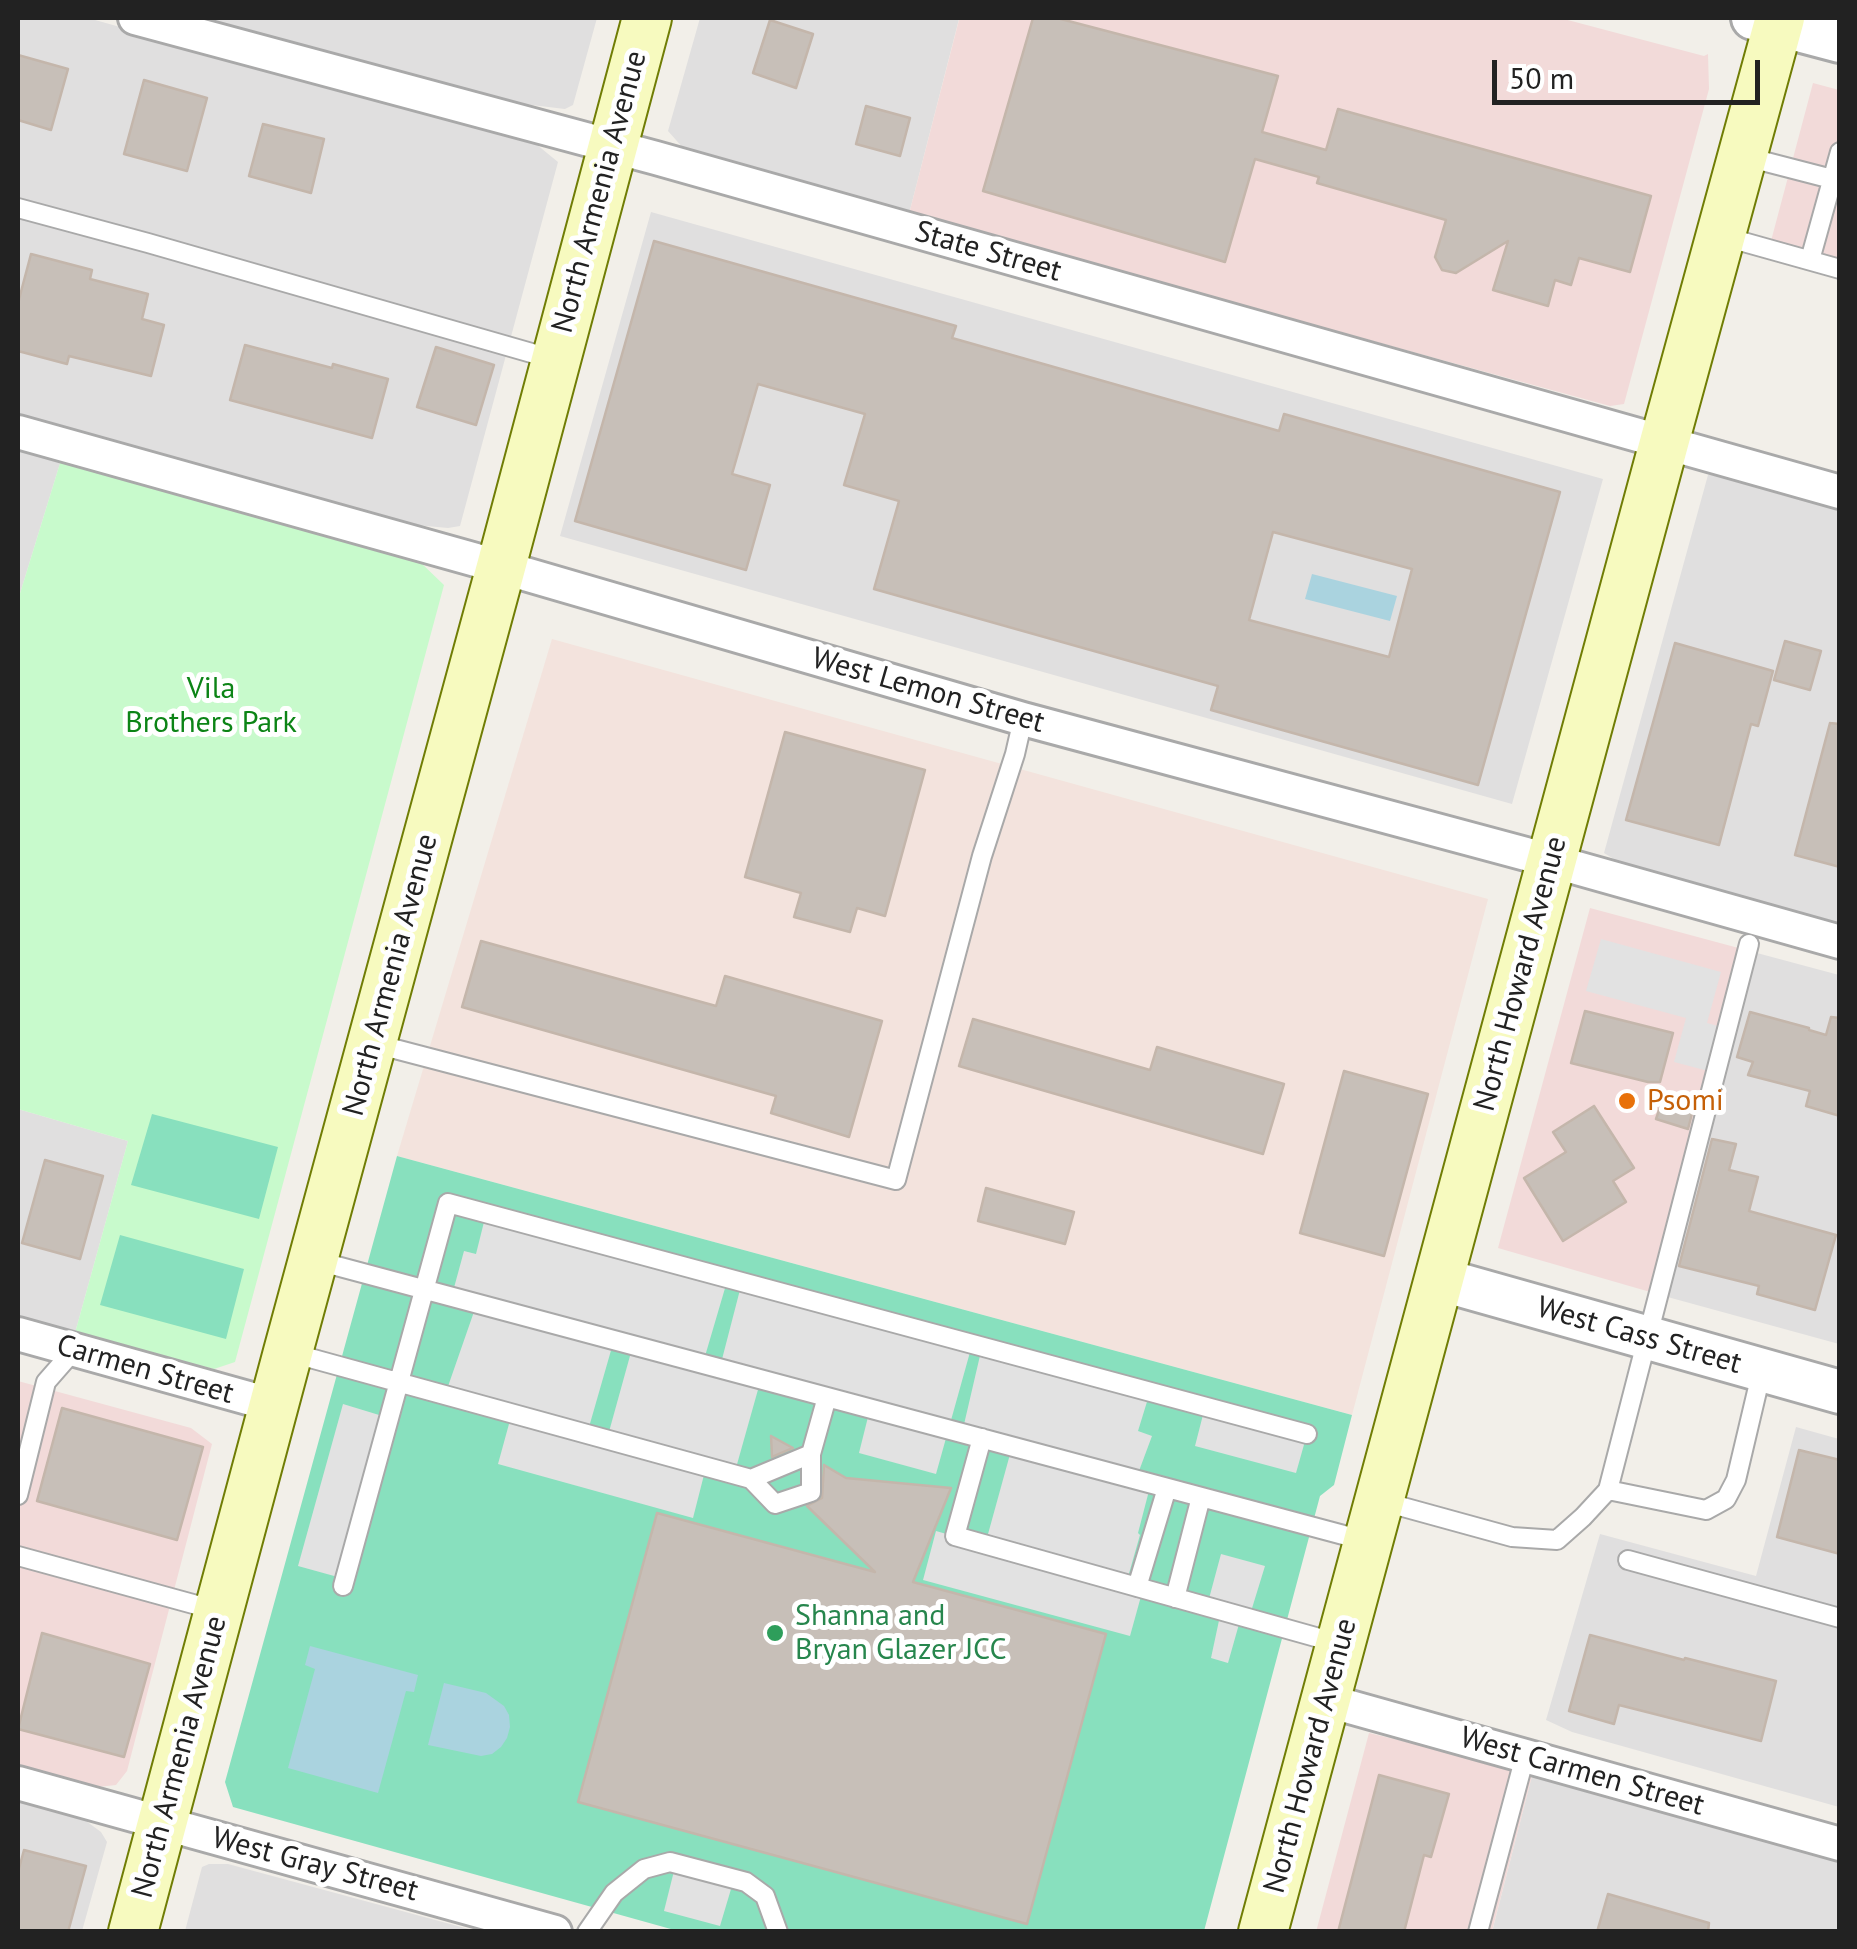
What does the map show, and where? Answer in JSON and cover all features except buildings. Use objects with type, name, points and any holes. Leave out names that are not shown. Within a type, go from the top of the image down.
[{"type":"main road","name":"North Armenia Avenue","points":[[134,1932],[647,18]]},
{"type":"main road","name":"North Howard Avenue","points":[[1264,1932],[1743,156],[1771,20]]},
{"type":"street","name":"State Street","points":[[135,18],[612,146],[1840,492]]},
{"type":"street","points":[[1771,20],[1840,41]]},
{"type":"street","name":"West Lemon Street","points":[[18,432],[1023,719],[1840,942]]},
{"type":"street","name":"West Cass Street","points":[[1439,1279],[1840,1392]]},
{"type":"street","name":"Carmen Street","points":[[18,1334],[273,1405]]},
{"type":"street","name":"West Carmen Street","points":[[1325,1700],[1840,1844]]},
{"type":"street","name":"West Gray Street","points":[[18,1783],[555,1932]]},
{"type":"lane","points":[[1810,260],[1840,152]]},
{"type":"lane","points":[[1743,156],[1832,179]]},
{"type":"lane","points":[[18,208],[556,360]]},
{"type":"lane","points":[[1721,236],[1840,268]]},
{"type":"lane","points":[[372,1042],[896,1180],[982,856],[1023,719]]},
{"type":"lane","points":[[313,1260],[1201,1497],[1557,1540],[1608,1490],[1749,944]]},
{"type":"lane","points":[[343,1586],[448,1204],[1308,1434]]},
{"type":"lane","points":[[18,1495],[46,1382],[74,1350]]},
{"type":"lane","points":[[288,1352],[751,1480],[775,1504],[810,1492],[811,1454],[827,1397]]},
{"type":"lane","points":[[1608,1490],[1706,1510],[1726,1499],[1736,1480],[1762,1370]]},
{"type":"lane","points":[[982,1438],[954,1536],[1341,1644]]},
{"type":"lane","points":[[751,1480],[811,1454]]},
{"type":"lane","points":[[1137,1587],[1167,1488]]},
{"type":"lane","points":[[1175,1598],[1201,1497]]},
{"type":"lane","points":[[18,1556],[218,1611]]},
{"type":"lane","points":[[1628,1560],[1840,1618]]},
{"type":"lane","points":[[1478,1932],[1525,1756]]},
{"type":"lane","points":[[587,1932],[614,1893],[644,1869],[670,1862],[746,1882],[765,1896],[778,1932]]},
{"type":"shaded area","points":[[18,18],[88,18],[536,144],[558,162],[460,526],[405,524],[18,416]]},
{"type":"shaded area","points":[[196,18],[597,18],[573,105],[565,109],[490,100]]},
{"type":"shaded area","points":[[700,18],[959,19],[909,214],[684,149],[668,131]]},
{"type":"shaded area","points":[[954,18],[1560,18],[1708,54],[1709,89],[1624,404],[1610,406],[909,214],[959,20]]},
{"type":"shaded area","points":[[1813,83],[1839,90],[1839,259],[1771,241]]},
{"type":"shaded area","points":[[651,212],[1603,479],[1512,804],[560,536]]},
{"type":"shaded area","points":[[18,448],[61,460],[18,600]]},
{"type":"shaded area","points":[[1708,475],[1723,475],[1839,508],[1839,927],[1630,869],[1604,853]]},
{"type":"shaded area","points":[[552,639],[1488,899],[1352,1415],[397,1156]]},
{"type":"shaded area","name":"Psomi","points":[[1590,908],[1757,953],[1664,1296],[1498,1248]]},
{"type":"shaded area","points":[[1601,939],[1721,972],[1707,1023],[1725,1028],[1712,1072],[1674,1062],[1686,1018],[1586,991]]},
{"type":"shaded area","points":[[1757,953],[1839,975],[1839,1344],[1664,1296]]},
{"type":"shaded area","points":[[18,1109],[128,1141],[75,1333],[18,1318]]},
{"type":"shaded area","points":[[486,1214],[728,1278],[703,1363],[720,1367],[742,1282],[972,1345],[936,1474],[859,1453],[870,1409],[761,1379],[734,1475],[706,1467],[693,1518],[498,1464],[512,1413],[445,1395],[477,1303],[452,1295],[464,1251],[476,1254]],"holes":[[[614,1340],[633,1345],[607,1439],[587,1434]]]},
{"type":"shaded area","points":[[982,1347],[1150,1392],[1138,1431],[1152,1436],[1136,1479],[1151,1483],[1126,1584],[1143,1589],[1130,1636],[923,1580],[936,1531],[985,1545],[1012,1447],[962,1433]]},
{"type":"shaded area","points":[[18,1381],[191,1428],[212,1444],[127,1771],[116,1785],[98,1787],[18,1767]]},
{"type":"shaded area","points":[[343,1404],[389,1418],[345,1579],[298,1566]]},
{"type":"shaded area","points":[[1205,1407],[1307,1434],[1296,1473],[1195,1446]]},
{"type":"shaded area","points":[[1796,1427],[1839,1439],[1839,1807],[1572,1732],[1546,1720],[1600,1534],[1756,1576]]},
{"type":"shaded area","points":[[1221,1554],[1265,1566],[1249,1618],[1241,1617],[1228,1663],[1211,1658],[1221,1611],[1207,1606]]},
{"type":"shaded area","points":[[1369,1733],[1533,1772],[1492,1931],[1316,1932]]},
{"type":"shaded area","points":[[1533,1772],[1839,1859],[1839,1931],[1492,1932]]},
{"type":"shaded area","points":[[18,1801],[82,1818],[101,1832],[107,1842],[82,1931],[18,1931]]},
{"type":"shaded area","points":[[676,1863],[734,1879],[720,1926],[664,1911]]},
{"type":"shaded area","points":[[228,1864],[476,1931],[185,1931],[202,1867]]},
{"type":"green space","name":"Vila Brothers Park","points":[[61,460],[419,561],[444,585],[235,1362],[214,1369],[75,1333],[128,1141],[18,1109],[18,600]]},
{"type":"green space","points":[[152,1114],[278,1147],[259,1219],[131,1185]]},
{"type":"green space","name":"Shanna and Bryan Glazer JCC","points":[[397,1156],[1352,1415],[1334,1485],[1320,1496],[1204,1931],[678,1931],[233,1807],[225,1782]]},
{"type":"green space","points":[[120,1235],[244,1269],[226,1339],[100,1305]]},
{"type":"water","points":[[1312,574],[1397,596],[1390,621],[1305,599]]},
{"type":"water","points":[[310,1646],[418,1675],[414,1692],[406,1691],[378,1793],[288,1768],[315,1669],[305,1665]]},
{"type":"water","points":[[444,1683],[486,1693],[504,1706],[510,1727],[501,1747],[492,1754],[481,1756],[428,1745]]},
{"type":"place","name":"Psomi","points":[[1627,1101]]},
{"type":"place","name":"Shanna and Bryan Glazer JCC","points":[[775,1633]]}]
